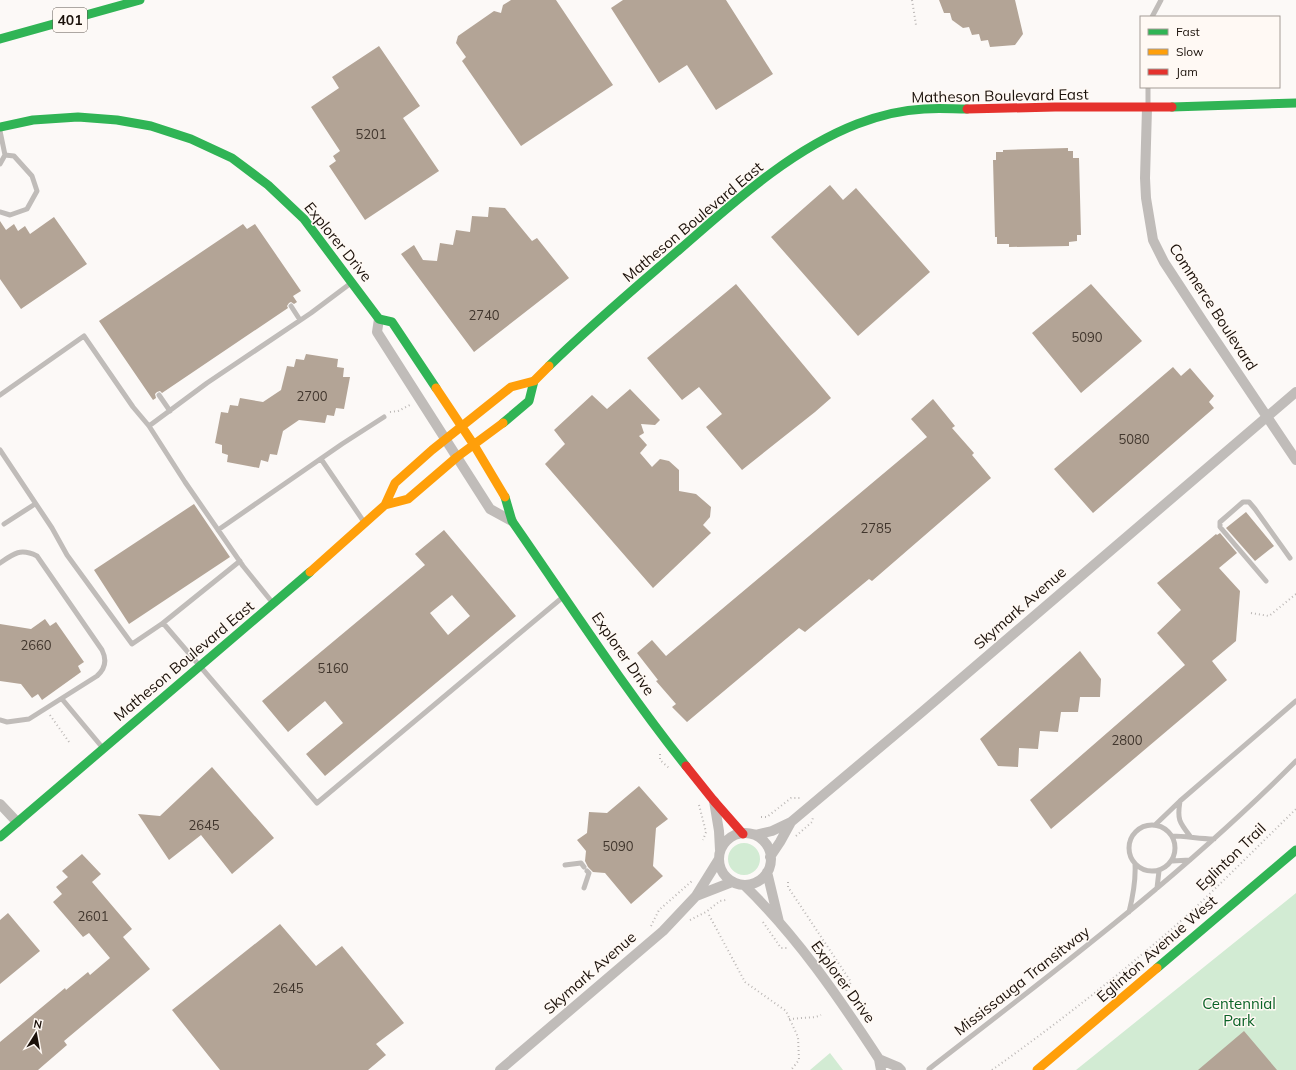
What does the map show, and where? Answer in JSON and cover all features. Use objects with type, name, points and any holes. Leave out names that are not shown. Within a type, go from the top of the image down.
[{"type":"main road","name":"401","points":[[0,40],[140,0]]},
{"type":"main road","name":"Matheson Boulevard East","points":[[385,505],[395,483],[446,440],[511,387],[534,381],[585,331],[742,196],[809,147],[834,134],[858,124],[891,114],[923,109],[1055,107],[1148,108],[1296,103]]},
{"type":"main road","name":"Explorer Drive","points":[[0,127],[33,120],[78,117],[117,120],[151,126],[191,139],[232,158],[268,185],[304,219],[379,318],[392,322],[461,428],[474,445],[505,497],[512,521],[660,733],[714,801],[743,834]]},
{"type":"main road","name":"Matheson Boulevard East","points":[[0,837],[273,604],[364,522],[385,505],[408,499],[457,457],[529,401],[534,381]]},
{"type":"main road","name":"Eglinton Avenue West","points":[[1041,1069],[1296,850]]},
{"type":"street","name":"Commerce Boulevard","points":[[1148,108],[1145,178],[1146,198],[1153,240],[1164,262],[1296,460]]},
{"type":"street","name":"Explorer Drive","points":[[379,318],[377,332],[490,509],[512,521]]},
{"type":"street","name":"Skymark Avenue","points":[[755,835],[772,831],[791,822],[928,707],[1296,392]]},
{"type":"street","name":"Explorer Drive","points":[[714,801],[719,831],[720,855]]},
{"type":"street","points":[[0,804],[17,822]]},
{"type":"street","name":"Skymark Avenue","points":[[770,857],[791,822]]},
{"type":"street","points":[[743,834],[755,835],[766,844],[770,857],[770,864],[767,872],[754,884],[744,885],[732,882],[722,872],[720,855],[728,839],[743,834]]},
{"type":"street","name":"Skymark Avenue","points":[[500,1070],[662,930],[696,896],[720,855]]},
{"type":"street","name":"Explorer Drive","points":[[767,872],[780,924]]},
{"type":"street","name":"Skymark Avenue","points":[[696,896],[732,882]]},
{"type":"street","name":"Explorer Drive","points":[[744,885],[780,924],[841,1001],[879,1059],[881,1070]]},
{"type":"street","points":[[879,1059],[898,1066],[901,1070]]},
{"type":"lane","points":[[1152,16],[1161,0]]},
{"type":"lane","points":[[1148,88],[1148,108]]},
{"type":"lane","points":[[0,131],[5,154],[0,164]]},
{"type":"lane","points":[[0,212],[10,215],[27,210],[37,191],[32,176],[14,156],[5,154]]},
{"type":"lane","points":[[149,426],[206,383],[300,320],[352,282]]},
{"type":"lane","points":[[291,306],[300,320]]},
{"type":"lane","points":[[0,395],[84,336],[133,407],[149,426],[218,530],[273,604]]},
{"type":"lane","points":[[159,395],[170,411]]},
{"type":"lane","points":[[218,530],[320,459],[384,417]]},
{"type":"lane","points":[[0,450],[52,528],[67,555],[132,644],[163,623],[240,561]]},
{"type":"lane","points":[[320,459],[364,522]]},
{"type":"lane","points":[[1266,581],[1220,527],[1220,522],[1243,502],[1248,502],[1255,508],[1290,558]]},
{"type":"lane","points":[[4,524],[35,504]]},
{"type":"lane","points":[[0,563],[14,553],[30,553],[37,556],[104,655],[104,667],[101,672],[62,699],[29,719],[7,722],[0,720]]},
{"type":"lane","points":[[163,623],[317,803],[564,596]]},
{"type":"lane","points":[[62,699],[103,748]]},
{"type":"lane","points":[[1155,825],[1166,830],[1172,836],[1175,852],[1172,861],[1166,867],[1159,871],[1150,872],[1135,864],[1130,857],[1130,840],[1135,833],[1142,828],[1155,825],[1180,801],[1296,702]]},
{"type":"lane","name":"Mississauga Transitway","points":[[929,1069],[1129,912],[1214,839],[1296,761]]},
{"type":"lane","points":[[1180,801],[1178,814],[1182,825],[1190,836]]},
{"type":"lane","points":[[1172,836],[1190,836],[1200,839],[1214,839]]},
{"type":"lane","points":[[1285,859],[1296,855]]},
{"type":"lane","points":[[1172,861],[1190,860]]},
{"type":"lane","points":[[565,865],[581,863],[586,869],[589,873],[584,888]]},
{"type":"lane","points":[[1129,912],[1136,878],[1135,864]]},
{"type":"lane","points":[[1157,888],[1159,871]]},
{"type":"path","points":[[912,0],[916,25]]},
{"type":"path","points":[[384,417],[387,412],[398,411],[420,399]]},
{"type":"path","points":[[1251,613],[1269,616],[1296,594]]},
{"type":"path","points":[[46,709],[69,742]]},
{"type":"path","points":[[660,753],[660,760],[672,770]]},
{"type":"path","points":[[761,817],[768,817],[791,798],[817,799]]},
{"type":"path","points":[[698,802],[706,832],[703,840]]},
{"type":"path","name":"Eglinton Trail","points":[[992,1070],[1099,990],[1143,954],[1184,918],[1296,809]]},
{"type":"path","points":[[648,931],[659,910],[694,879]]},
{"type":"path","points":[[788,882],[788,887],[851,982],[841,1001]]},
{"type":"path","points":[[709,915],[745,982],[786,1011],[798,1037],[799,1060],[791,1070]]},
{"type":"path","points":[[790,1019],[816,1017],[821,1015]]},
{"type":"green space","points":[[744,843],[753,846],[757,850],[760,859],[757,868],[753,872],[744,875],[735,872],[731,868],[728,859],[731,850],[735,846]]},
{"type":"green space","name":"Centennial Park","points":[[1296,893],[1296,1070],[1076,1070]]},
{"type":"green space","points":[[830,1053],[843,1070],[810,1070]]},
{"type":"building","points":[[511,0],[556,0],[613,85],[521,146],[462,61],[466,57],[456,43],[458,36],[494,11],[501,13],[503,5]]},
{"type":"building","points":[[623,0],[726,0],[773,74],[716,110],[687,65],[659,83],[611,8]]},
{"type":"building","points":[[939,0],[1015,0],[1023,34],[1015,45],[990,47],[988,40],[981,41],[979,34],[972,35],[969,27],[963,28],[952,20],[950,13],[944,13]]},
{"type":"building","points":[[379,46],[420,106],[403,118],[439,171],[365,220],[329,166],[336,161],[333,156],[340,151],[311,107],[339,88],[332,77]]},
{"type":"building","points":[[1068,148],[1068,151],[1073,151],[1073,158],[1079,158],[1081,235],[1077,235],[1077,241],[1069,242],[1069,246],[1009,247],[1009,244],[997,244],[997,237],[995,237],[993,160],[996,160],[996,152],[1003,152],[1003,150]]},
{"type":"building","points":[[830,185],[843,200],[856,188],[930,272],[858,336],[771,237]]},
{"type":"building","points":[[489,207],[505,208],[532,241],[537,238],[569,278],[474,352],[401,254],[414,245],[423,260],[437,261],[440,243],[453,245],[456,230],[470,232],[472,216],[488,217]]},
{"type":"building","points":[[54,217],[87,264],[21,309],[0,279],[0,221],[6,230],[14,224],[18,231],[25,226],[30,234]]},
{"type":"building","points":[[243,224],[247,229],[255,224],[301,291],[293,296],[297,302],[294,304],[291,302],[289,303],[287,306],[288,308],[162,393],[160,391],[157,392],[155,394],[156,398],[153,400],[99,321]]},
{"type":"building","points":[[736,284],[831,398],[742,470],[706,427],[722,414],[699,387],[682,400],[647,358]]},
{"type":"building","points":[[1091,284],[1142,341],[1081,393],[1032,333]]},
{"type":"building","points":[[306,354],[338,359],[337,367],[344,368],[343,377],[350,377],[344,409],[336,408],[334,416],[327,415],[325,423],[299,420],[283,431],[277,455],[270,454],[268,462],[261,460],[259,468],[227,462],[228,455],[222,453],[222,445],[215,443],[221,412],[228,413],[230,405],[238,406],[240,398],[263,402],[281,390],[287,366],[294,367],[296,359],[304,360]]},
{"type":"building","points":[[1173,367],[1181,376],[1190,368],[1214,396],[1209,402],[1214,408],[1093,513],[1054,469]]},
{"type":"building","points":[[630,389],[660,420],[655,425],[641,424],[644,433],[639,436],[647,445],[640,453],[652,467],[660,459],[669,461],[679,470],[679,491],[696,494],[711,507],[710,517],[703,525],[711,533],[653,588],[545,464],[565,444],[554,430],[592,395],[607,409]]},
{"type":"building","points":[[933,399],[955,426],[952,428],[974,453],[972,455],[991,478],[872,581],[869,579],[805,632],[799,628],[687,722],[672,707],[676,704],[656,681],[658,680],[637,653],[652,640],[666,656],[927,437],[911,419]]},
{"type":"building","points":[[194,504],[230,557],[129,624],[94,570]]},
{"type":"building","points":[[1246,512],[1274,546],[1255,561],[1226,528]]},
{"type":"building","points":[[444,530],[516,616],[325,776],[306,754],[343,723],[325,701],[288,732],[262,701],[425,565],[415,554]],"holes":[[[452,595],[470,616],[448,635],[430,613]]]},
{"type":"building","points":[[1220,533],[1237,553],[1219,568],[1240,591],[1236,641],[1212,661],[1227,680],[1051,829],[1030,800],[1185,665],[1157,633],[1181,610],[1157,583],[1216,534],[1217,535]]},
{"type":"building","points":[[45,619],[50,626],[56,622],[84,662],[78,666],[81,672],[42,700],[38,694],[32,698],[21,684],[0,681],[0,624],[31,629]]},
{"type":"building","points":[[1080,651],[1101,679],[1100,697],[1080,697],[1078,712],[1061,712],[1058,732],[1040,731],[1038,749],[1019,748],[1018,767],[998,766],[980,739]]},
{"type":"building","points":[[212,767],[274,838],[232,874],[201,835],[169,860],[138,814],[160,816]]},
{"type":"building","points":[[639,786],[668,819],[656,828],[653,866],[663,876],[631,904],[605,873],[593,872],[588,867],[585,861],[586,851],[577,840],[587,833],[589,812],[607,813]]},
{"type":"building","points":[[82,854],[101,874],[92,882],[132,929],[123,937],[150,969],[64,1041],[67,1045],[38,1070],[0,1070],[0,1042],[65,988],[66,990],[88,972],[90,975],[110,958],[89,933],[83,937],[53,902],[62,894],[56,887],[68,877],[62,871]]},
{"type":"building","points":[[8,913],[40,951],[0,984],[0,920]]},
{"type":"building","points":[[280,924],[316,966],[342,946],[404,1023],[376,1044],[386,1055],[368,1070],[220,1070],[172,1010]]},
{"type":"building","points":[[1244,1031],[1277,1070],[1198,1070]]},
{"type":"traffic: fast","points":[[0,39],[140,0]]},
{"type":"traffic: fast","points":[[1172,107],[1296,103]]},
{"type":"traffic: fast","points":[[549,366],[613,307],[742,196],[763,179],[809,148],[832,135],[873,118],[924,109],[967,109]]},
{"type":"traffic: fast","points":[[0,127],[33,120],[78,117],[117,120],[151,126],[191,139],[232,158],[268,185],[304,219],[379,319],[392,322],[436,388]]},
{"type":"traffic: fast","points":[[503,423],[529,401],[534,381]]},
{"type":"traffic: fast","points":[[505,497],[512,521],[619,676],[686,766]]},
{"type":"traffic: fast","points":[[0,837],[310,572]]},
{"type":"traffic: fast","points":[[1157,968],[1296,850]]},
{"type":"traffic: slow","points":[[385,505],[395,483],[432,450],[511,387],[534,381],[549,366]]},
{"type":"traffic: slow","points":[[436,388],[474,445],[505,497]]},
{"type":"traffic: slow","points":[[310,572],[385,505],[408,499],[457,457],[503,423]]},
{"type":"traffic: slow","points":[[1037,1070],[1157,968]]},
{"type":"traffic: jam","points":[[967,109],[1172,107]]},
{"type":"traffic: jam","points":[[686,766],[743,834]]}]
